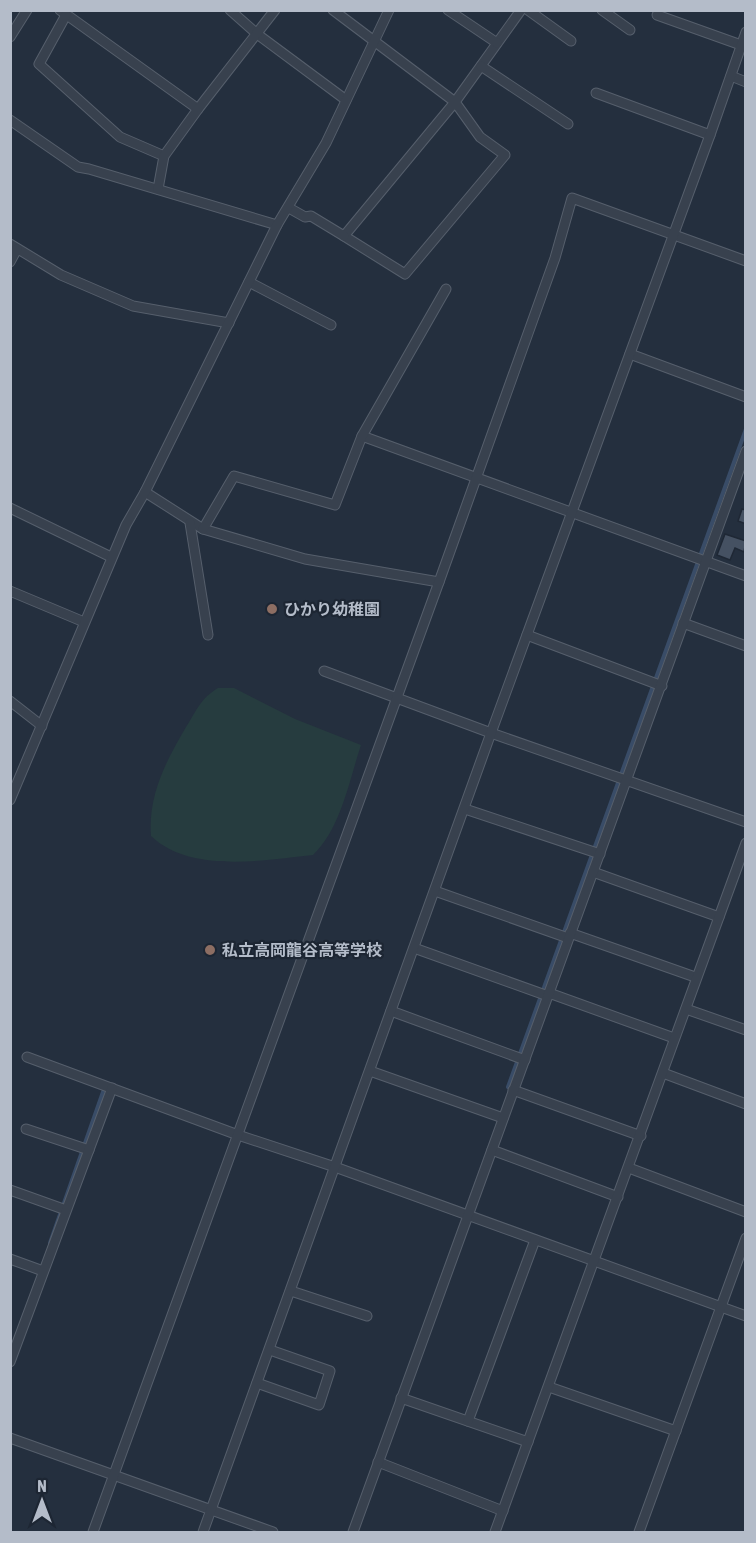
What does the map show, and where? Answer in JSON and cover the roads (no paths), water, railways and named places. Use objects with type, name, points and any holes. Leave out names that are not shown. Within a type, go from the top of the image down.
[{"type":"street","points":[[10,37],[27,10]]},
{"type":"street","points":[[230,10],[257,34],[346,100]]},
{"type":"street","points":[[158,189],[164,156],[275,10]]},
{"type":"street","points":[[289,208],[305,217],[311,216],[405,274],[505,155],[480,137],[455,102],[333,10]]},
{"type":"street","points":[[10,800],[126,525],[145,492],[277,225],[326,143],[389,10]]},
{"type":"street","points":[[448,10],[498,43]]},
{"type":"street","points":[[344,236],[455,102],[521,10]]},
{"type":"street","points":[[528,10],[571,41]]},
{"type":"street","points":[[602,10],[630,30]]},
{"type":"street","points":[[164,156],[120,137],[39,64],[63,13],[198,109]]},
{"type":"street","points":[[657,15],[741,45]]},
{"type":"street","points":[[203,1533],[746,32]]},
{"type":"street","points":[[481,66],[568,124]]},
{"type":"street","points":[[730,76],[746,81]]},
{"type":"street","points":[[596,93],[710,135]]},
{"type":"street","points":[[10,120],[78,167],[89,168],[277,225]]},
{"type":"street","points":[[93,1533],[439,582],[555,258],[572,198],[746,261]]},
{"type":"street","points":[[10,262],[14,247],[61,274],[133,306],[229,323]]},
{"type":"street","points":[[249,282],[331,325]]},
{"type":"street","points":[[203,529],[234,476],[335,505],[362,436],[446,289]]},
{"type":"street","points":[[630,354],[746,398]]},
{"type":"street","points":[[362,436],[746,576]]},
{"type":"street","points":[[353,1533],[492,1150],[513,1090],[520,1058],[565,936],[593,872],[595,853],[621,779],[683,623],[701,559],[746,451]]},
{"type":"street","points":[[145,492],[190,523],[203,529],[305,559],[439,582]]},
{"type":"street","points":[[10,508],[111,557]]},
{"type":"street","points":[[190,523],[208,635]]},
{"type":"street","points":[[10,591],[84,622]]},
{"type":"street","points":[[683,623],[746,646]]},
{"type":"street","points":[[527,635],[657,684]]},
{"type":"street","points":[[324,671],[491,733],[746,822]]},
{"type":"street","points":[[10,701],[42,726]]},
{"type":"street","points":[[465,809],[595,853]]},
{"type":"street","points":[[495,1533],[641,1136],[695,977],[746,843]]},
{"type":"street","points":[[593,872],[719,917]]},
{"type":"street","points":[[435,891],[565,936],[695,977]]},
{"type":"street","points":[[414,948],[674,1038]]},
{"type":"street","points":[[686,1009],[746,1030]]},
{"type":"street","points":[[391,1011],[520,1058]]},
{"type":"street","points":[[27,1057],[238,1135],[335,1167],[746,1316]]},
{"type":"street","points":[[370,1071],[503,1118]]},
{"type":"street","points":[[663,1073],[746,1104]]},
{"type":"street","points":[[10,1362],[112,1088]]},
{"type":"street","points":[[513,1090],[641,1136]]},
{"type":"street","points":[[26,1129],[89,1150]]},
{"type":"street","points":[[492,1150],[618,1197]]},
{"type":"street","points":[[629,1168],[746,1212]]},
{"type":"street","points":[[10,1190],[66,1210]]},
{"type":"street","points":[[639,1533],[746,1238]]},
{"type":"street","points":[[468,1421],[535,1240]]},
{"type":"street","points":[[10,1259],[43,1271]]},
{"type":"street","points":[[291,1291],[367,1316]]},
{"type":"street","points":[[257,1383],[319,1405],[330,1371],[270,1350]]},
{"type":"street","points":[[549,1387],[676,1431]]},
{"type":"street","points":[[401,1398],[528,1442]]},
{"type":"street","points":[[10,1438],[273,1533]]},
{"type":"street","points":[[378,1462],[503,1511]]},
{"type":"waterway","points":[[508,1087],[746,429]]},
{"type":"waterway","points":[[50,1243],[103,1092]]},
{"type":"place","name":"ひかり幼稚園","points":[[272,609]]},
{"type":"place","name":"私立高岡龍谷高等学校","points":[[210,950]]}]
